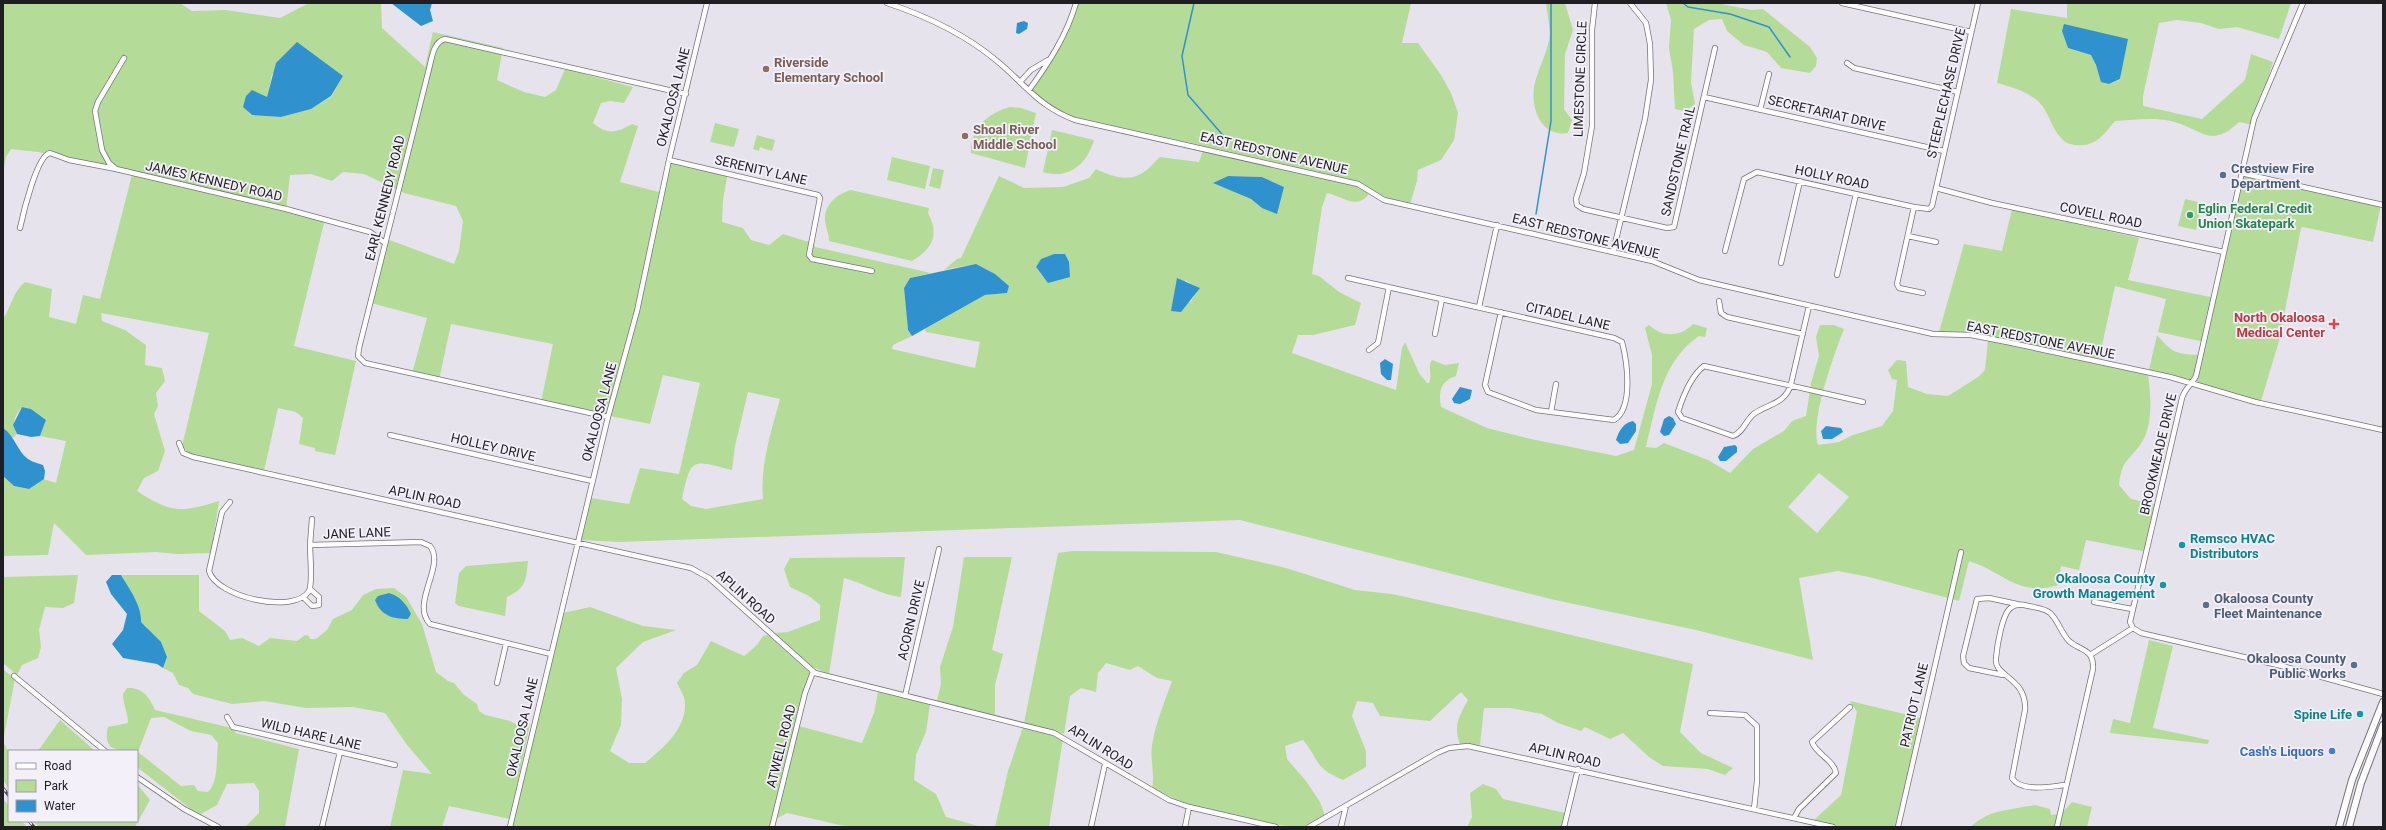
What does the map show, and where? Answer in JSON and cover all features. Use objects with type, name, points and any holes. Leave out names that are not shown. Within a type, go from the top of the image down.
[{"type":"main road","points":[[2339,827],[2352,780],[2383,702]]},
{"type":"main road","points":[[2349,827],[2361,783],[2383,725]]},
{"type":"street","name":"OKALOOSA LANE","points":[[510,827],[592,481],[637,311],[669,160],[707,3]]},
{"type":"street","name":"EAST REDSTONE AVENUE","points":[[887,3],[913,12],[946,27],[976,46],[1020,82],[1041,103],[1075,120],[1358,184],[1384,200],[1652,261],[1699,280],[1933,334],[1971,334],[2170,377],[2254,402],[2383,430]]},
{"type":"street","points":[[1028,90],[1043,71],[1069,25],[1076,3]]},
{"type":"street","name":"LIMESTONE CIRCLE","points":[[1595,3],[1592,30],[1592,126],[1584,173],[1576,199],[1577,205],[1583,209],[1621,218]]},
{"type":"street","points":[[1613,252],[1645,119],[1651,80],[1650,44],[1646,23],[1630,3]]},
{"type":"street","points":[[1842,3],[1971,32]]},
{"type":"street","name":"STEEPLECHASE DRIVE","points":[[1936,188],[1978,3]]},
{"type":"street","name":"BROOKMEADE DRIVE","points":[[2134,628],[2130,622],[2132,610],[2182,398],[2184,391],[2192,384],[2199,362],[2254,119],[2303,3]]},
{"type":"street","name":"EARL KENNEDY ROAD","points":[[608,417],[363,363],[358,356],[359,348],[435,47],[442,40],[686,94]]},
{"type":"street","name":"SANDSTONE TRAIL","points":[[1621,218],[1667,228],[1674,227],[1715,48]]},
{"type":"street","points":[[116,169],[109,163],[102,150],[95,111],[98,102],[124,58]]},
{"type":"street","points":[[1020,82],[1031,70],[1048,60]]},
{"type":"street","points":[[1847,63],[1854,68],[1958,92]]},
{"type":"street","points":[[1760,110],[1769,74]]},
{"type":"street","name":"SECRETARIAT DRIVE","points":[[1704,97],[1944,151]]},
{"type":"street","name":"JAMES KENNEDY ROAD","points":[[20,228],[31,184],[43,156],[50,153],[69,160],[116,169],[255,204],[286,209],[370,232],[385,243]]},
{"type":"street","name":"SERENITY LANE","points":[[669,160],[818,195],[820,198],[809,255],[812,259],[872,271]]},
{"type":"street","name":"HOLLY ROAD","points":[[1726,250],[1744,179],[1758,172],[1914,207],[1929,209],[1932,206],[1936,188]]},
{"type":"street","points":[[2241,172],[2383,205]]},
{"type":"street","points":[[1781,263],[1800,181]]},
{"type":"street","name":"COVELL ROAD","points":[[1936,188],[1973,198],[2224,252]]},
{"type":"street","points":[[1837,275],[1856,194]]},
{"type":"street","points":[[1914,207],[1897,284],[1899,288],[1923,293]]},
{"type":"street","points":[[1479,307],[1497,225]]},
{"type":"street","points":[[1908,236],[1936,242]]},
{"type":"street","name":"CITADEL LANE","points":[[1348,278],[1479,307],[1501,312],[1614,338],[1622,342],[1628,381],[1624,405],[1619,417],[1614,420],[1536,410],[1488,392],[1485,385],[1501,312]]},
{"type":"street","points":[[1369,350],[1378,343],[1389,287]]},
{"type":"street","points":[[1436,334],[1442,299]]},
{"type":"street","points":[[1718,301],[1721,313],[1727,317],[1802,334]]},
{"type":"street","points":[[1809,306],[1791,384],[1785,398],[1754,413],[1737,434],[1733,436],[1682,418],[1678,412],[1683,398],[1698,370],[1704,366],[1791,384],[1863,402]]},
{"type":"street","points":[[1551,412],[1556,384]]},
{"type":"street","name":"HOLLEY DRIVE","points":[[390,435],[592,481]]},
{"type":"street","name":"APLIN ROAD","points":[[179,443],[183,453],[193,457],[691,568],[702,573],[813,672],[1054,732],[1069,739],[1105,764],[1161,796],[1189,807],[1276,827]]},
{"type":"street","points":[[230,502],[222,512],[209,566],[213,580],[218,585],[252,600],[294,600],[303,597],[310,589],[319,597],[319,605],[312,606],[303,597]]},
{"type":"street","points":[[310,545],[312,519]]},
{"type":"street","name":"JANE LANE","points":[[310,589],[310,545],[415,542],[426,544],[432,548],[434,558],[423,607],[426,620],[433,626],[551,654]]},
{"type":"street","name":"ACORN DRIVE","points":[[905,696],[939,549]]},
{"type":"street","name":"PATRIOT LANE","points":[[1898,827],[1961,552]]},
{"type":"street","points":[[2008,676],[1969,668],[1964,663],[1963,656],[1977,599],[1989,598],[2047,611],[2069,641],[2084,649],[2090,655],[2093,669],[2057,827]]},
{"type":"street","points":[[2094,602],[2132,610]]},
{"type":"street","points":[[2022,605],[2012,607],[2006,613],[1996,658],[1998,670],[2008,676],[2022,690],[2025,705],[2012,778],[2017,783],[2034,787],[2066,785]]},
{"type":"street","points":[[2090,655],[2134,628],[2141,633],[2282,666],[2383,694]]},
{"type":"street","points":[[497,683],[506,644]]},
{"type":"street","name":"ATWELL ROAD","points":[[772,827],[805,693],[813,672]]},
{"type":"street","points":[[14,676],[104,750]]},
{"type":"street","points":[[1794,818],[1799,809],[1836,773],[1834,767],[1812,742],[1850,707]]},
{"type":"street","points":[[1710,713],[1745,715],[1757,726],[1757,781],[1754,809]]},
{"type":"street","name":"WILD HARE LANE","points":[[227,718],[234,727],[395,765]]},
{"type":"street","name":"APLIN ROAD","points":[[1310,827],[1438,753],[1459,746],[1476,746],[1833,827]]},
{"type":"street","points":[[322,827],[340,752]]},
{"type":"street","points":[[1091,827],[1105,764]]},
{"type":"street","points":[[1564,827],[1578,769]]},
{"type":"street","points":[[138,778],[184,809],[218,827]]},
{"type":"street","points":[[2352,780],[2361,783]]},
{"type":"street","points":[[1341,827],[1346,806]]},
{"type":"street","points":[[1185,827],[1189,807]]},
{"type":"green space","points":[[3,3],[180,3],[192,11],[226,10],[280,18],[309,3],[381,3],[382,28],[425,67],[433,32],[503,48],[497,80],[524,92],[545,97],[556,90],[565,69],[633,87],[624,103],[610,101],[601,103],[593,123],[608,131],[617,131],[632,124],[638,126],[620,182],[659,192],[635,310],[606,415],[541,402],[553,344],[451,324],[439,380],[412,374],[427,318],[371,303],[387,239],[454,264],[459,251],[463,221],[456,206],[404,193],[364,174],[343,172],[332,181],[311,174],[290,175],[286,210],[325,219],[294,346],[356,361],[335,455],[315,451],[315,448],[299,444],[303,418],[296,412],[278,408],[264,471],[188,453],[182,446],[209,333],[101,313],[102,321],[125,330],[146,345],[145,365],[162,368],[165,381],[156,393],[158,406],[154,414],[165,451],[158,471],[144,478],[137,491],[159,504],[176,509],[195,508],[219,501],[211,553],[177,554],[156,552],[86,555],[54,523],[48,555],[3,556],[3,476],[14,486],[29,489],[43,479],[56,483],[66,441],[40,436],[46,420],[31,409],[22,407],[17,414],[14,423],[17,434],[13,438],[3,428],[3,319],[15,294],[25,282],[52,289],[49,317],[76,324],[83,295],[100,299],[133,171],[38,152],[11,149],[6,157],[3,174]],"holes":[[[272,74],[343,76],[331,97],[311,109],[281,117],[251,115],[244,107],[262,96],[267,98]]]},
{"type":"green space","points":[[1077,3],[1411,3],[1402,43],[1418,43],[1441,75],[1451,93],[1458,113],[1454,140],[1441,160],[1418,170],[1417,181],[1410,204],[1382,196],[1358,181],[1075,117],[1042,101],[1028,86],[1048,63]]},
{"type":"green space","points":[[1546,3],[1565,3],[1573,30],[1565,54],[1564,109],[1572,120],[1568,133],[1551,131],[1545,127],[1540,120],[1534,105],[1534,87],[1549,40]]},
{"type":"green space","points":[[1666,3],[1716,3],[1752,10],[1763,9],[1810,47],[1817,58],[1816,66],[1810,73],[1781,68],[1767,52],[1744,45],[1727,31],[1722,19],[1709,20],[1694,29],[1691,82],[1695,104],[1685,111],[1675,109],[1673,72],[1669,48],[1671,20]]},
{"type":"green space","points":[[2067,3],[2291,3],[2279,39],[2237,27],[2219,29],[2201,23],[2177,20],[2159,23],[2143,96],[2143,106],[2202,119],[2245,80],[2251,54],[2273,62],[2253,125],[2239,122],[2220,135],[2213,136],[2205,135],[2171,121],[2143,119],[2115,121],[2099,139],[2084,145],[2070,144],[2063,140],[2055,130],[2045,110],[2034,98],[2019,90],[1997,83],[2011,9],[2067,18]],"holes":[[[2127,41],[2120,80],[2109,84],[2099,73],[2091,55],[2068,48]]]},
{"type":"green space","points":[[1010,107],[1021,108],[1036,113],[1025,168],[971,153],[971,144],[977,129],[982,123],[994,113]]},
{"type":"green space","points":[[715,123],[739,129],[734,147],[710,142]]},
{"type":"green space","points":[[1052,130],[1094,140],[1091,149],[1082,163],[1069,172],[1052,174],[1043,172]]},
{"type":"green space","points":[[757,135],[775,140],[772,151],[760,147],[759,151],[753,149]]},
{"type":"green space","points":[[1203,151],[1357,186],[1369,194],[1364,199],[1354,202],[1327,193],[1322,207],[1312,274],[1319,276],[1339,292],[1361,303],[1355,325],[1313,335],[1298,335],[1292,353],[1396,390],[1402,348],[1405,342],[1419,373],[1427,383],[1429,383],[1430,380],[1430,365],[1432,360],[1445,365],[1459,363],[1456,376],[1447,381],[1440,391],[1441,407],[1487,428],[1531,439],[1616,456],[1634,450],[1652,384],[1652,355],[1645,328],[1649,325],[1666,334],[1683,331],[1693,324],[1707,328],[1705,337],[1699,336],[1687,346],[1669,371],[1657,400],[1646,447],[1656,448],[1664,443],[1708,460],[1730,473],[1753,449],[1784,431],[1792,421],[1806,416],[1811,383],[1819,356],[1816,337],[1820,325],[1834,325],[1844,329],[1829,370],[1820,404],[1816,434],[1818,445],[1839,442],[1853,435],[1882,426],[1893,411],[1897,380],[1892,379],[1888,370],[1897,360],[1906,361],[1908,387],[1927,394],[1948,396],[1978,377],[1985,370],[1988,340],[2148,375],[2150,391],[2150,419],[2146,435],[2124,465],[2120,476],[2119,485],[2131,499],[2157,505],[2147,552],[2086,540],[2079,570],[2061,566],[2058,585],[2044,588],[2021,586],[1969,561],[1959,601],[1952,599],[1954,592],[1948,598],[1869,577],[1838,571],[1799,578],[1813,660],[1696,630],[1555,600],[1240,520],[619,542],[581,540],[591,498],[629,504],[640,468],[679,474],[700,383],[663,375],[650,424],[610,416],[639,311],[671,159],[728,172],[723,200],[722,222],[743,228],[751,240],[769,245],[783,234],[805,241],[814,242],[815,247],[931,273],[910,278],[904,288],[908,330],[912,336],[893,345],[892,349],[975,368],[980,342],[926,332],[925,329],[985,295],[1007,293],[1009,286],[986,269],[965,266],[944,270],[957,259],[961,258],[999,176],[1024,188],[1063,187],[1089,178],[1096,169],[1114,176],[1126,178],[1132,177],[1146,170],[1160,157],[1199,162]],"holes":[[[1228,176],[1262,177],[1284,187],[1262,208],[1251,199],[1214,183]],[[1054,254],[1069,276],[1053,280],[1046,279],[1036,267],[1042,259]],[[1185,280],[1199,288],[1190,303]],[[748,392],[780,399],[765,461],[762,486],[763,499],[706,509],[691,506],[682,499],[688,475],[691,468],[695,465],[701,463],[709,464],[732,470],[735,446]],[[1819,473],[1849,497],[1817,533],[1788,507]]]},
{"type":"green space","points":[[892,157],[930,166],[925,189],[887,180]]},
{"type":"green space","points":[[933,168],[944,170],[940,189],[929,186]]},
{"type":"green space","points":[[2244,175],[2381,205],[2373,242],[2303,227],[2301,228],[2279,341],[2261,401],[2149,370],[2157,335],[2167,346],[2176,352],[2187,354],[2202,355],[2205,342],[2158,332],[2166,299],[2115,286],[2099,359],[1971,332],[1939,332],[1964,244],[2002,251],[2012,209],[2139,238],[2128,280],[2215,298]]},
{"type":"green space","points":[[851,190],[929,208],[928,213],[932,221],[933,235],[929,247],[925,252],[912,261],[829,241],[825,219],[827,208],[835,198]]},
{"type":"green space","name":"Eglin Federal Credit Union Skatepark","points":[[2185,199],[2202,203],[2196,230],[2178,226]]},
{"type":"green space","points":[[1072,551],[1216,552],[1286,568],[1355,590],[1392,594],[1693,664],[1680,732],[1701,753],[1733,768],[1725,775],[1708,769],[1663,766],[1649,757],[1623,733],[1610,739],[1585,727],[1581,731],[1558,723],[1542,714],[1510,708],[1484,708],[1480,745],[1460,744],[1457,727],[1462,711],[1468,700],[1461,692],[1430,721],[1380,716],[1373,703],[1357,701],[1352,716],[1366,751],[1366,767],[1343,780],[1327,771],[1318,763],[1303,740],[1285,746],[1287,759],[1306,781],[1320,802],[1325,816],[1305,826],[1289,827],[1190,805],[1152,789],[1153,738],[1160,713],[1172,681],[1157,678],[1138,666],[1130,670],[1106,663],[1098,673],[1096,692],[1081,688],[1070,696],[1064,734],[1024,723],[1058,553]]},
{"type":"green space","points":[[905,557],[901,597],[886,594],[844,578],[829,674],[810,666],[774,633],[788,632],[820,620],[820,605],[809,596],[790,587],[784,569],[790,558]]},
{"type":"green space","points":[[964,557],[1012,557],[992,650],[1003,654],[995,685],[995,715],[937,701],[941,684],[940,667],[953,627]]},
{"type":"green space","points":[[528,561],[527,574],[524,583],[518,590],[507,597],[505,616],[459,606],[455,603],[459,573],[466,566]]},
{"type":"green space","points":[[78,575],[74,603],[63,608],[45,607],[39,630],[41,647],[38,658],[22,665],[17,675],[3,663],[3,577]]},
{"type":"green space","points":[[121,575],[199,575],[199,611],[225,631],[230,640],[242,638],[259,646],[270,638],[297,641],[305,635],[309,636],[310,639],[316,639],[327,630],[333,619],[352,610],[363,595],[376,589],[394,588],[406,597],[422,624],[436,672],[448,681],[454,683],[464,695],[477,704],[479,711],[485,715],[510,721],[519,726],[530,724],[510,819],[449,806],[442,827],[390,827],[403,770],[432,774],[407,745],[385,713],[353,707],[306,708],[264,701],[232,704],[193,694],[188,688],[179,685],[173,673],[163,668],[167,657],[146,626],[140,622],[137,604]]},
{"type":"green space","points":[[590,607],[643,626],[676,630],[643,642],[616,668],[622,699],[621,725],[610,751],[629,763],[645,763],[666,744],[678,729],[682,721],[685,701],[677,683],[684,673],[697,665],[711,641],[744,656],[757,645],[763,636],[768,635],[810,673],[803,692],[770,827],[512,827],[563,613]]},
{"type":"green space","points":[[2149,640],[2173,646],[2153,728],[2209,740],[2208,744],[2110,733],[2113,719],[2130,723]]},
{"type":"green space","points":[[3,669],[15,679],[3,741]]},
{"type":"green space","points":[[127,688],[137,689],[148,697],[155,710],[232,728],[236,733],[299,749],[285,827],[245,827],[259,813],[259,791],[254,783],[227,784],[217,805],[201,814],[192,810],[138,768],[138,752],[138,750],[118,750],[110,746],[107,741],[108,727],[128,723],[123,694]],"holes":[[[164,717],[191,731],[211,735],[218,743],[214,782],[212,788],[208,792],[198,791],[194,785],[181,786],[138,752],[151,718]]]},
{"type":"green space","points":[[878,692],[930,704],[926,732],[916,755],[914,780],[936,794],[946,817],[982,827],[849,827],[787,813],[776,819],[799,726],[862,743],[874,713]]},
{"type":"green space","points":[[1850,701],[1921,718],[1895,827],[1843,827],[1814,820],[1841,795],[1857,712]]},
{"type":"green space","points":[[60,720],[94,750],[39,750]]},
{"type":"green space","points":[[1023,727],[1063,739],[1049,827],[995,827],[1008,771]]},
{"type":"green space","points":[[3,741],[8,751],[8,788],[3,780]]},
{"type":"green space","points":[[1483,784],[1496,789],[1503,799],[1565,813],[1562,827],[1467,827],[1472,817],[1470,793]]},
{"type":"green space","points":[[138,785],[150,800],[138,822]]},
{"type":"green space","points":[[3,799],[8,805],[8,822],[23,822],[27,827],[3,827]]},
{"type":"green space","points":[[2072,802],[2092,807],[2087,827],[2059,827],[2062,813]]},
{"type":"green space","points":[[2035,805],[2050,809],[2051,815],[2058,814],[2055,827],[1971,827],[1977,821],[1992,814],[2009,809]]},
{"type":"green space","points":[[34,822],[138,822],[135,827],[39,827]]},
{"type":"water","points":[[391,3],[432,3],[430,10],[433,21],[421,26]]},
{"type":"water","points":[[1024,21],[1028,23],[1027,29],[1019,34],[1016,33],[1017,23]]},
{"type":"water","points":[[2064,24],[2128,39],[2120,79],[2109,84],[2101,82],[2096,65],[2091,55],[2068,48],[2062,31]]},
{"type":"water","points":[[297,42],[343,76],[331,96],[311,109],[281,117],[252,115],[243,107],[246,96],[252,90],[267,97],[276,63]]},
{"type":"water","points":[[1228,176],[1262,177],[1284,187],[1277,214],[1262,208],[1251,199],[1213,183]]},
{"type":"water","points":[[1054,254],[1065,254],[1069,262],[1070,277],[1048,283],[1036,267],[1041,259]]},
{"type":"water","points":[[976,264],[995,274],[1009,286],[1007,293],[985,295],[912,336],[908,330],[904,288],[910,278]]},
{"type":"water","points":[[1177,278],[1200,288],[1181,312],[1171,311]]},
{"type":"water","points":[[1385,359],[1393,364],[1391,380],[1387,380],[1381,374],[1380,363]]},
{"type":"water","points":[[1460,387],[1472,390],[1470,399],[1460,404],[1454,403],[1452,399]]},
{"type":"water","points":[[22,407],[31,409],[46,420],[40,436],[31,437],[17,434],[13,425]]},
{"type":"water","points":[[1669,416],[1673,418],[1676,424],[1669,435],[1664,436],[1660,432],[1664,419]]},
{"type":"water","points":[[1633,421],[1636,424],[1636,431],[1628,443],[1620,444],[1616,440],[1620,431],[1624,426]]},
{"type":"water","points":[[1826,426],[1841,428],[1843,432],[1832,439],[1823,439],[1821,431]]},
{"type":"water","points":[[3,428],[10,435],[24,456],[31,461],[43,465],[45,471],[44,479],[29,489],[14,486],[3,476]]},
{"type":"water","points":[[1735,445],[1737,447],[1737,452],[1726,461],[1720,461],[1718,457],[1724,447]]},
{"type":"water","points":[[112,575],[121,575],[137,604],[141,616],[141,622],[161,642],[167,657],[163,668],[157,664],[123,658],[112,644],[123,630],[127,614],[111,594],[106,582]]},
{"type":"water","points":[[389,593],[397,596],[405,604],[411,614],[408,619],[388,616],[381,610],[375,600],[378,596]]},
{"type":"waterway","points":[[1194,3],[1182,56],[1188,95],[1227,140]]},
{"type":"waterway","points":[[1536,214],[1551,121],[1551,3]]},
{"type":"waterway","points":[[1683,3],[1688,7],[1730,14],[1769,27],[1790,57]]},
{"type":"railway","points":[[3,788],[8,795]]},
{"type":"railway","points":[[30,822],[34,827]]},
{"type":"place","name":"Riverside Elementary School","points":[[766,69]]},
{"type":"place","name":"Shoal River Middle School","points":[[965,136]]},
{"type":"place","name":"Crestview Fire Department","points":[[2223,175]]},
{"type":"place","name":"Eglin Federal Credit Union Skatepark","points":[[2190,215]]},
{"type":"place","name":"North Okaloosa Medical Center","points":[[2334,324]]},
{"type":"place","name":"Remsco HVAC Distributors","points":[[2182,545]]},
{"type":"place","name":"Okaloosa County Growth Management","points":[[2163,585]]},
{"type":"place","name":"Okaloosa County Fleet Maintenance","points":[[2206,605]]},
{"type":"place","name":"Okaloosa County Public Works","points":[[2354,665]]},
{"type":"place","name":"Spine Life","points":[[2360,714]]},
{"type":"place","name":"Cash's Liquors","points":[[2332,751]]}]
